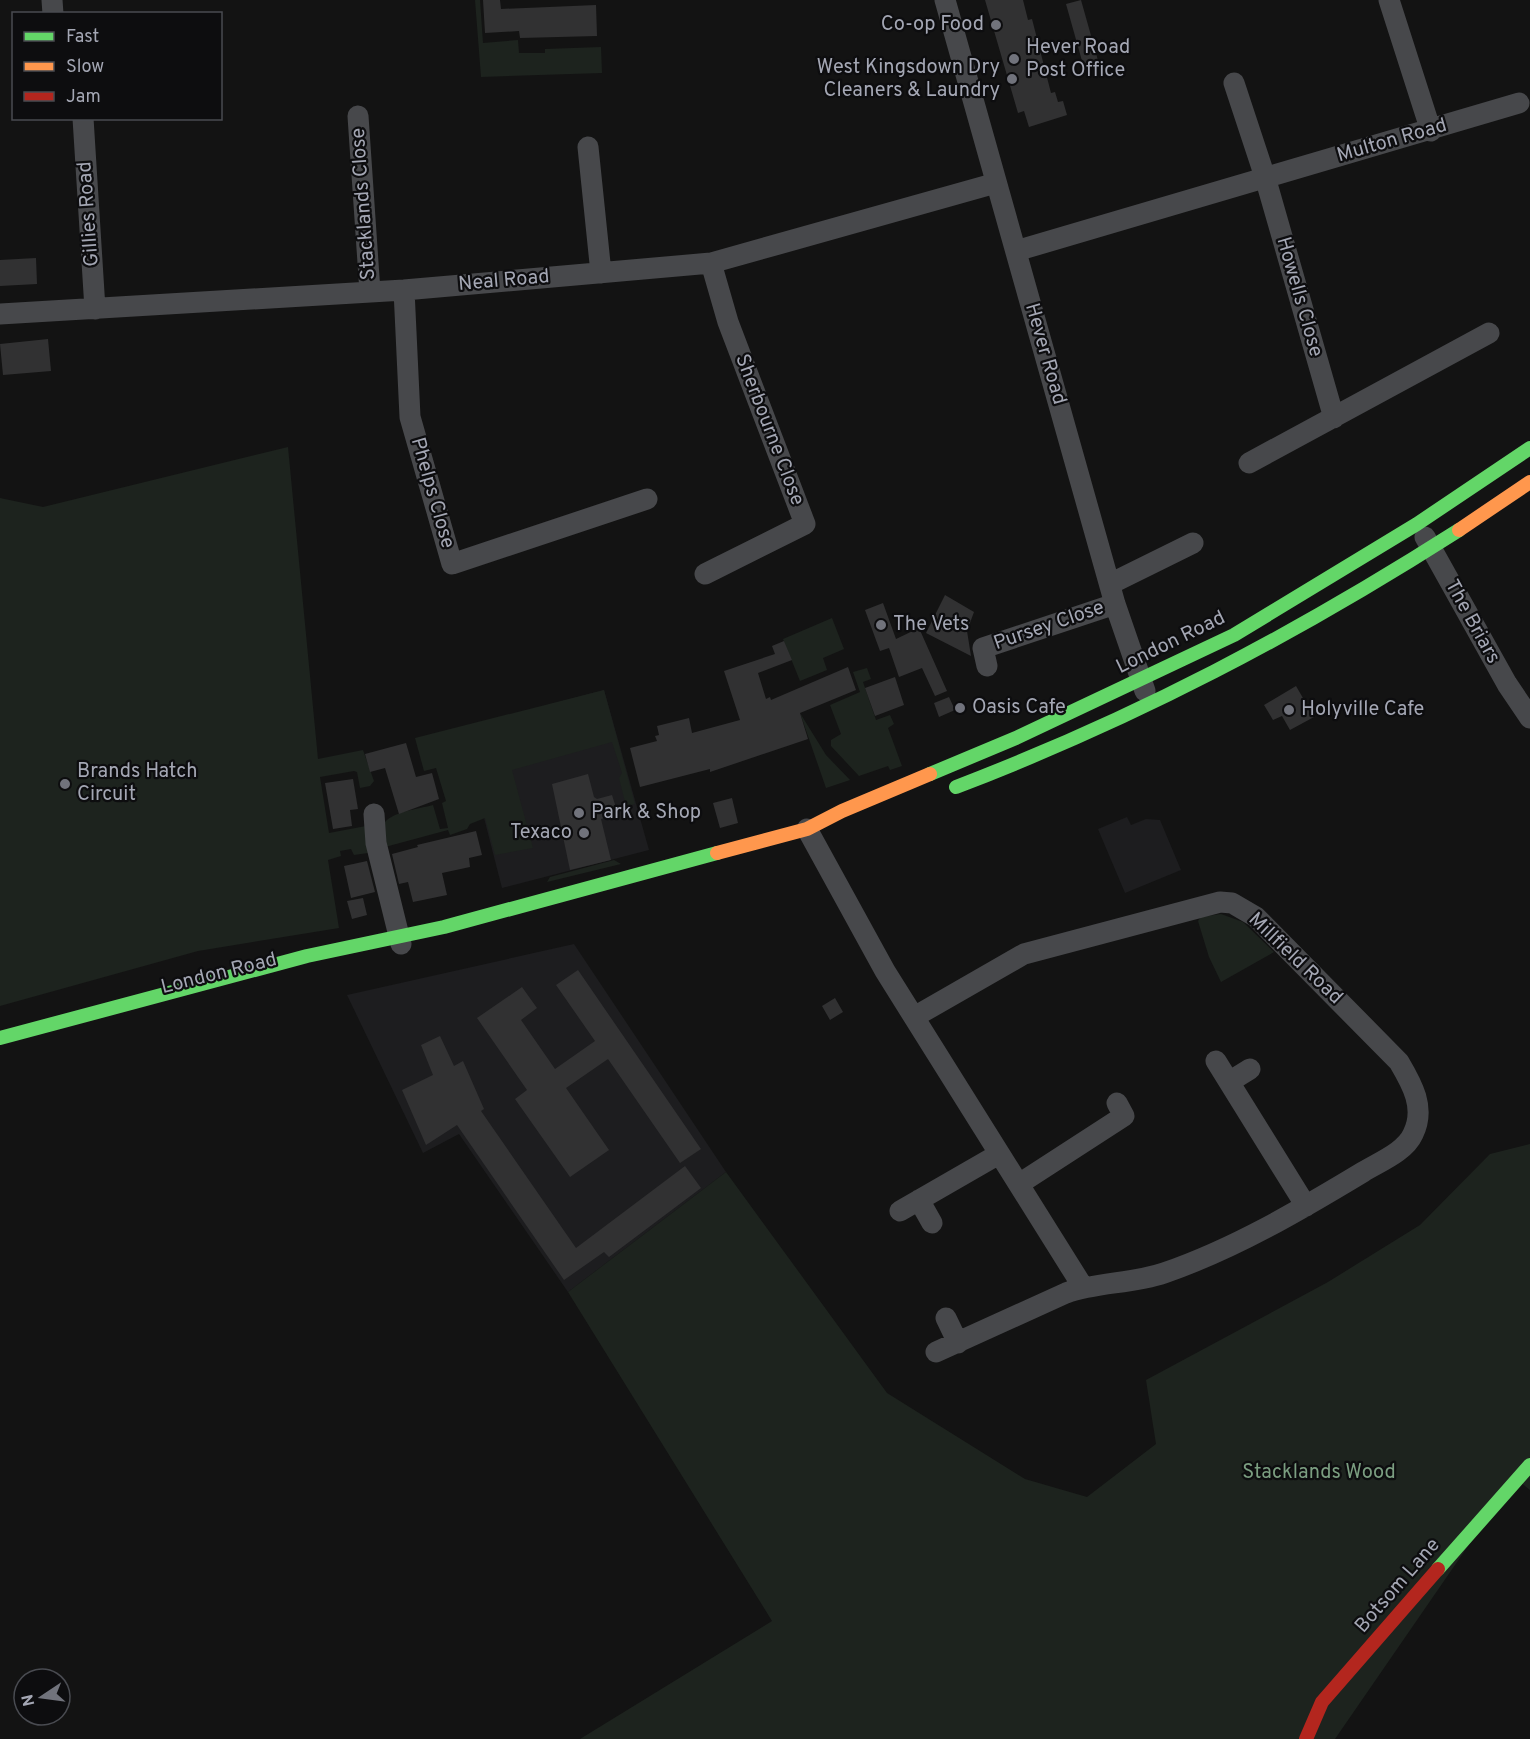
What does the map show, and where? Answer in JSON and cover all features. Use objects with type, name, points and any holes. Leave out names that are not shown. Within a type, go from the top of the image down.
[{"type":"main road","name":"London Road","points":[[807,829],[842,811],[978,755],[1234,635],[1418,524],[1530,448]]},
{"type":"main road","points":[[945,791],[1034,757],[1151,705],[1269,646],[1432,548],[1530,482]]},
{"type":"main road","name":"London Road","points":[[324,967],[444,927],[807,829],[847,825]]},
{"type":"main road","name":"London Road","points":[[0,1038],[307,957],[400,940]]},
{"type":"main road","name":"London Road","points":[[0,1052],[220,994]]},
{"type":"main road","name":"Botsom Lane","points":[[1306,1739],[1322,1702],[1530,1465]]},
{"type":"street","name":"Hever Road","points":[[945,0],[1112,594],[1140,680],[1151,705]]},
{"type":"street","points":[[1389,0],[1431,130]]},
{"type":"street","points":[[1234,83],[1265,177]]},
{"type":"street","name":"Multon Road","points":[[1016,251],[1519,103]]},
{"type":"street","name":"Stacklands Close","points":[[358,116],[370,291]]},
{"type":"street","name":"Gillies Road","points":[[83,120],[95,309]]},
{"type":"street","points":[[588,147],[601,273]]},
{"type":"street","name":"Howells Close","points":[[1265,177],[1334,418]]},
{"type":"street","name":"Neal Road","points":[[0,314],[404,290],[711,263],[996,183]]},
{"type":"street","name":"Sherbourne Close","points":[[705,574],[805,524],[728,322],[711,263]]},
{"type":"street","name":"Phelps Close","points":[[404,290],[410,417],[452,564],[647,499]]},
{"type":"street","points":[[1249,463],[1489,333]]},
{"type":"street","name":"The Briars","points":[[1418,524],[1507,684],[1530,718]]},
{"type":"street","name":"Pursey Close","points":[[983,649],[1112,594],[1193,543]]},
{"type":"street","points":[[374,814],[376,843],[400,940]]},
{"type":"street","points":[[807,829],[823,862],[914,1017],[1083,1287]]},
{"type":"street","name":"Millfield Road","points":[[914,1017],[1024,954],[1220,902],[1232,903],[1256,916],[1390,1053],[1416,1090],[1418,1122],[1406,1145],[1306,1206],[1238,1242],[1163,1273],[1124,1283],[1083,1287],[936,1352]]},
{"type":"street","points":[[1216,1061],[1306,1206]]},
{"type":"street","points":[[1229,1082],[1250,1069]]},
{"type":"street","points":[[1019,1184],[1124,1116],[1117,1103]]},
{"type":"street","points":[[900,1211],[999,1154]]},
{"type":"street","points":[[919,1200],[932,1223]]},
{"type":"street","points":[[946,1318],[958,1343]]},
{"type":"shaded area","points":[[604,690],[649,850],[502,888],[461,728]]},
{"type":"shaded area","points":[[1127,817],[1131,825],[1146,819],[1160,820],[1181,870],[1125,893],[1098,829]]},
{"type":"shaded area","points":[[574,944],[726,1172],[568,1292],[459,1134],[423,1153],[347,995]]},
{"type":"green space","points":[[475,0],[480,0],[483,43],[518,40],[519,53],[545,53],[545,49],[601,47],[602,73],[481,77]]},
{"type":"green space","points":[[288,447],[318,759],[363,750],[374,781],[370,786],[360,788],[357,772],[354,771],[320,777],[329,833],[366,826],[368,853],[354,855],[351,849],[340,851],[341,856],[328,860],[339,928],[198,951],[0,1006],[0,498],[43,507]]},
{"type":"green space","points":[[832,618],[844,649],[823,658],[827,670],[800,681],[783,639]]},
{"type":"green space","points":[[867,668],[871,679],[863,682],[876,720],[890,715],[894,724],[888,728],[902,766],[890,770],[888,766],[859,776],[831,746],[831,740],[841,734],[830,705],[860,692],[853,672]]},
{"type":"green space","points":[[604,690],[635,804],[626,806],[619,778],[622,773],[612,742],[512,770],[533,848],[495,855],[485,818],[470,824],[467,829],[450,835],[448,830],[385,847],[385,822],[401,813],[433,805],[440,829],[448,828],[442,803],[446,801],[436,768],[424,771],[415,738]]},
{"type":"green space","points":[[800,713],[826,755],[850,780],[826,788]]},
{"type":"green space","points":[[614,860],[621,864],[547,882],[550,877]]},
{"type":"green space","points":[[1221,914],[1243,922],[1274,952],[1221,982],[1209,957],[1198,921],[1201,917]]},
{"type":"green space","name":"Stacklands Wood","points":[[1530,1144],[1530,1490],[1515,1478],[1335,1739],[580,1739],[772,1621],[568,1292],[726,1172],[887,1393],[1025,1479],[1087,1497],[1156,1444],[1146,1380],[1328,1282],[1420,1225],[1490,1154]]},
{"type":"building","points":[[483,0],[500,0],[501,9],[596,5],[597,36],[520,38],[519,31],[485,33]]},
{"type":"building","points":[[985,0],[1023,0],[1028,20],[1032,19],[1051,93],[1055,92],[1058,102],[1063,101],[1067,115],[1029,127],[1024,111],[1018,113]]},
{"type":"building","points":[[1081,0],[1099,64],[1084,68],[1066,4]]},
{"type":"building","points":[[36,258],[37,284],[0,286],[0,260]]},
{"type":"building","points":[[48,339],[51,371],[3,375],[0,344]]},
{"type":"building","points":[[945,595],[974,612],[967,631],[971,656],[926,633]]},
{"type":"building","points":[[883,603],[896,639],[919,628],[947,691],[935,696],[922,668],[899,677],[889,648],[880,651],[865,610]]},
{"type":"building","points":[[784,641],[792,660],[758,673],[766,699],[770,697],[771,700],[848,667],[856,690],[800,713],[808,739],[710,772],[710,769],[640,787],[630,748],[657,741],[655,736],[659,735],[657,726],[689,718],[692,733],[740,720],[724,671],[775,654],[772,646]]},
{"type":"building","points":[[895,677],[904,705],[875,716],[865,688]]},
{"type":"building","name":"Holyville Cafe","points":[[1296,686],[1314,717],[1290,730],[1282,716],[1273,720],[1264,705]]},
{"type":"building","points":[[949,697],[955,710],[939,717],[934,703]]},
{"type":"building","points":[[406,743],[416,777],[432,773],[439,799],[399,814],[385,768],[370,772],[365,754]]},
{"type":"building","points":[[588,774],[594,797],[597,799],[612,795],[618,814],[601,819],[611,860],[570,870],[552,784]]},
{"type":"building","points":[[353,779],[358,809],[350,810],[352,826],[333,829],[325,783]]},
{"type":"building","points":[[732,798],[738,823],[720,828],[713,803]]},
{"type":"building","points":[[476,831],[482,855],[469,858],[470,867],[442,873],[447,895],[413,902],[408,882],[399,884],[392,854],[418,847],[417,845]]},
{"type":"building","points":[[367,861],[375,892],[351,898],[344,866]]},
{"type":"building","points":[[363,898],[367,915],[352,919],[347,901]]},
{"type":"building","points":[[578,970],[701,1149],[680,1163],[608,1059],[566,1088],[609,1150],[570,1177],[515,1099],[527,1090],[477,1018],[522,987],[537,1008],[521,1020],[555,1069],[595,1041],[556,985]]},
{"type":"building","points":[[835,998],[843,1012],[830,1020],[822,1006]]},
{"type":"building","points":[[440,1036],[454,1066],[463,1061],[484,1109],[481,1111],[576,1248],[685,1166],[701,1188],[609,1257],[604,1252],[564,1280],[457,1125],[426,1145],[402,1090],[433,1075],[421,1045]]},
{"type":"traffic: fast","points":[[930,774],[1016,738],[1234,635],[1417,524],[1530,448]]},
{"type":"traffic: fast","points":[[956,787],[1088,732],[1214,672],[1337,604],[1459,530]]},
{"type":"traffic: fast","points":[[0,1038],[307,956],[444,927],[717,853]]},
{"type":"traffic: fast","points":[[1438,1569],[1530,1465]]},
{"type":"traffic: slow","points":[[1459,530],[1530,482]]},
{"type":"traffic: slow","points":[[717,853],[807,829],[842,811],[930,774]]},
{"type":"traffic: jam","points":[[1306,1739],[1322,1702],[1438,1569]]},
{"type":"place","name":"Co-op Food","points":[[996,25]]},
{"type":"place","name":"Hever Road Post Office","points":[[1014,59]]},
{"type":"place","name":"West Kingsdown Dry Cleaners & Laundry","points":[[1012,79]]},
{"type":"place","name":"The Vets","points":[[881,625]]},
{"type":"place","name":"Oasis Cafe","points":[[960,708]]},
{"type":"place","name":"Holyville Cafe","points":[[1289,710]]},
{"type":"place","name":"Brands Hatch Circuit","points":[[65,784]]},
{"type":"place","name":"Park & Shop","points":[[579,813]]},
{"type":"place","name":"Texaco","points":[[584,833]]}]
